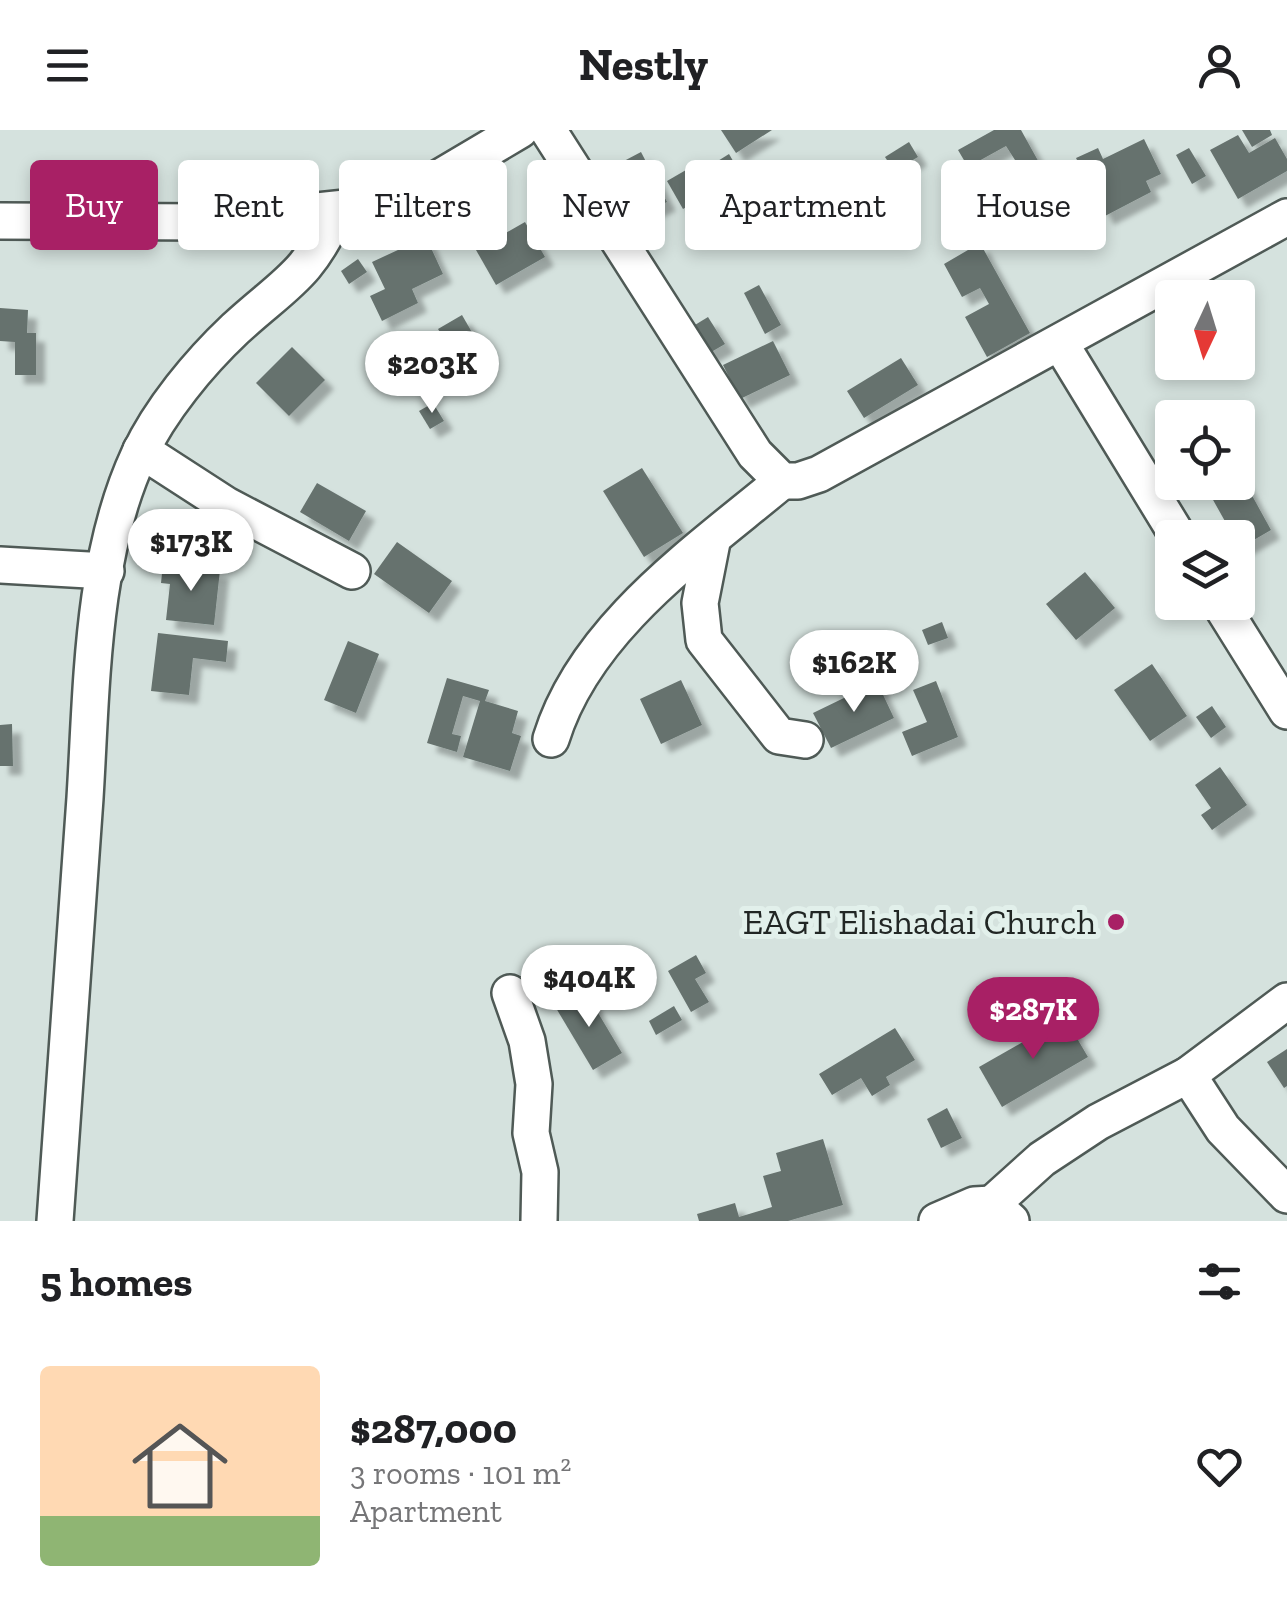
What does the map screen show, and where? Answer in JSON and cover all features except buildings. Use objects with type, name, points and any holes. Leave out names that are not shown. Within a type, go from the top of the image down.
[{"type":"street","points":[[0,221],[212,222],[383,204],[422,188],[520,130]]},
{"type":"street","points":[[548,130],[755,454],[782,480],[798,481],[820,474],[1287,217]]},
{"type":"street","points":[[55,1221],[93,674],[106,570],[124,489],[141,450],[212,351],[304,271],[337,211]]},
{"type":"street","points":[[1060,343],[1168,520]]},
{"type":"street","points":[[141,450],[226,505],[352,571]]},
{"type":"street","points":[[551,738],[560,708],[588,662],[657,587],[782,480]]},
{"type":"street","points":[[712,542],[700,603],[704,640],[779,736],[805,740]]},
{"type":"street","points":[[0,564],[106,570]]},
{"type":"street","points":[[1230,620],[1287,711]]},
{"type":"street","points":[[510,993],[528,1041],[534,1084],[532,1133],[540,1172],[539,1221]]},
{"type":"street","points":[[938,1221],[974,1205],[1002,1213],[1042,1158],[1098,1122],[1188,1075],[1287,1001]]},
{"type":"street","points":[[1188,1075],[1223,1128],[1287,1194]]},
{"type":"place","name":"EAGT Elishadai Church","points":[[1116,922]]}]
